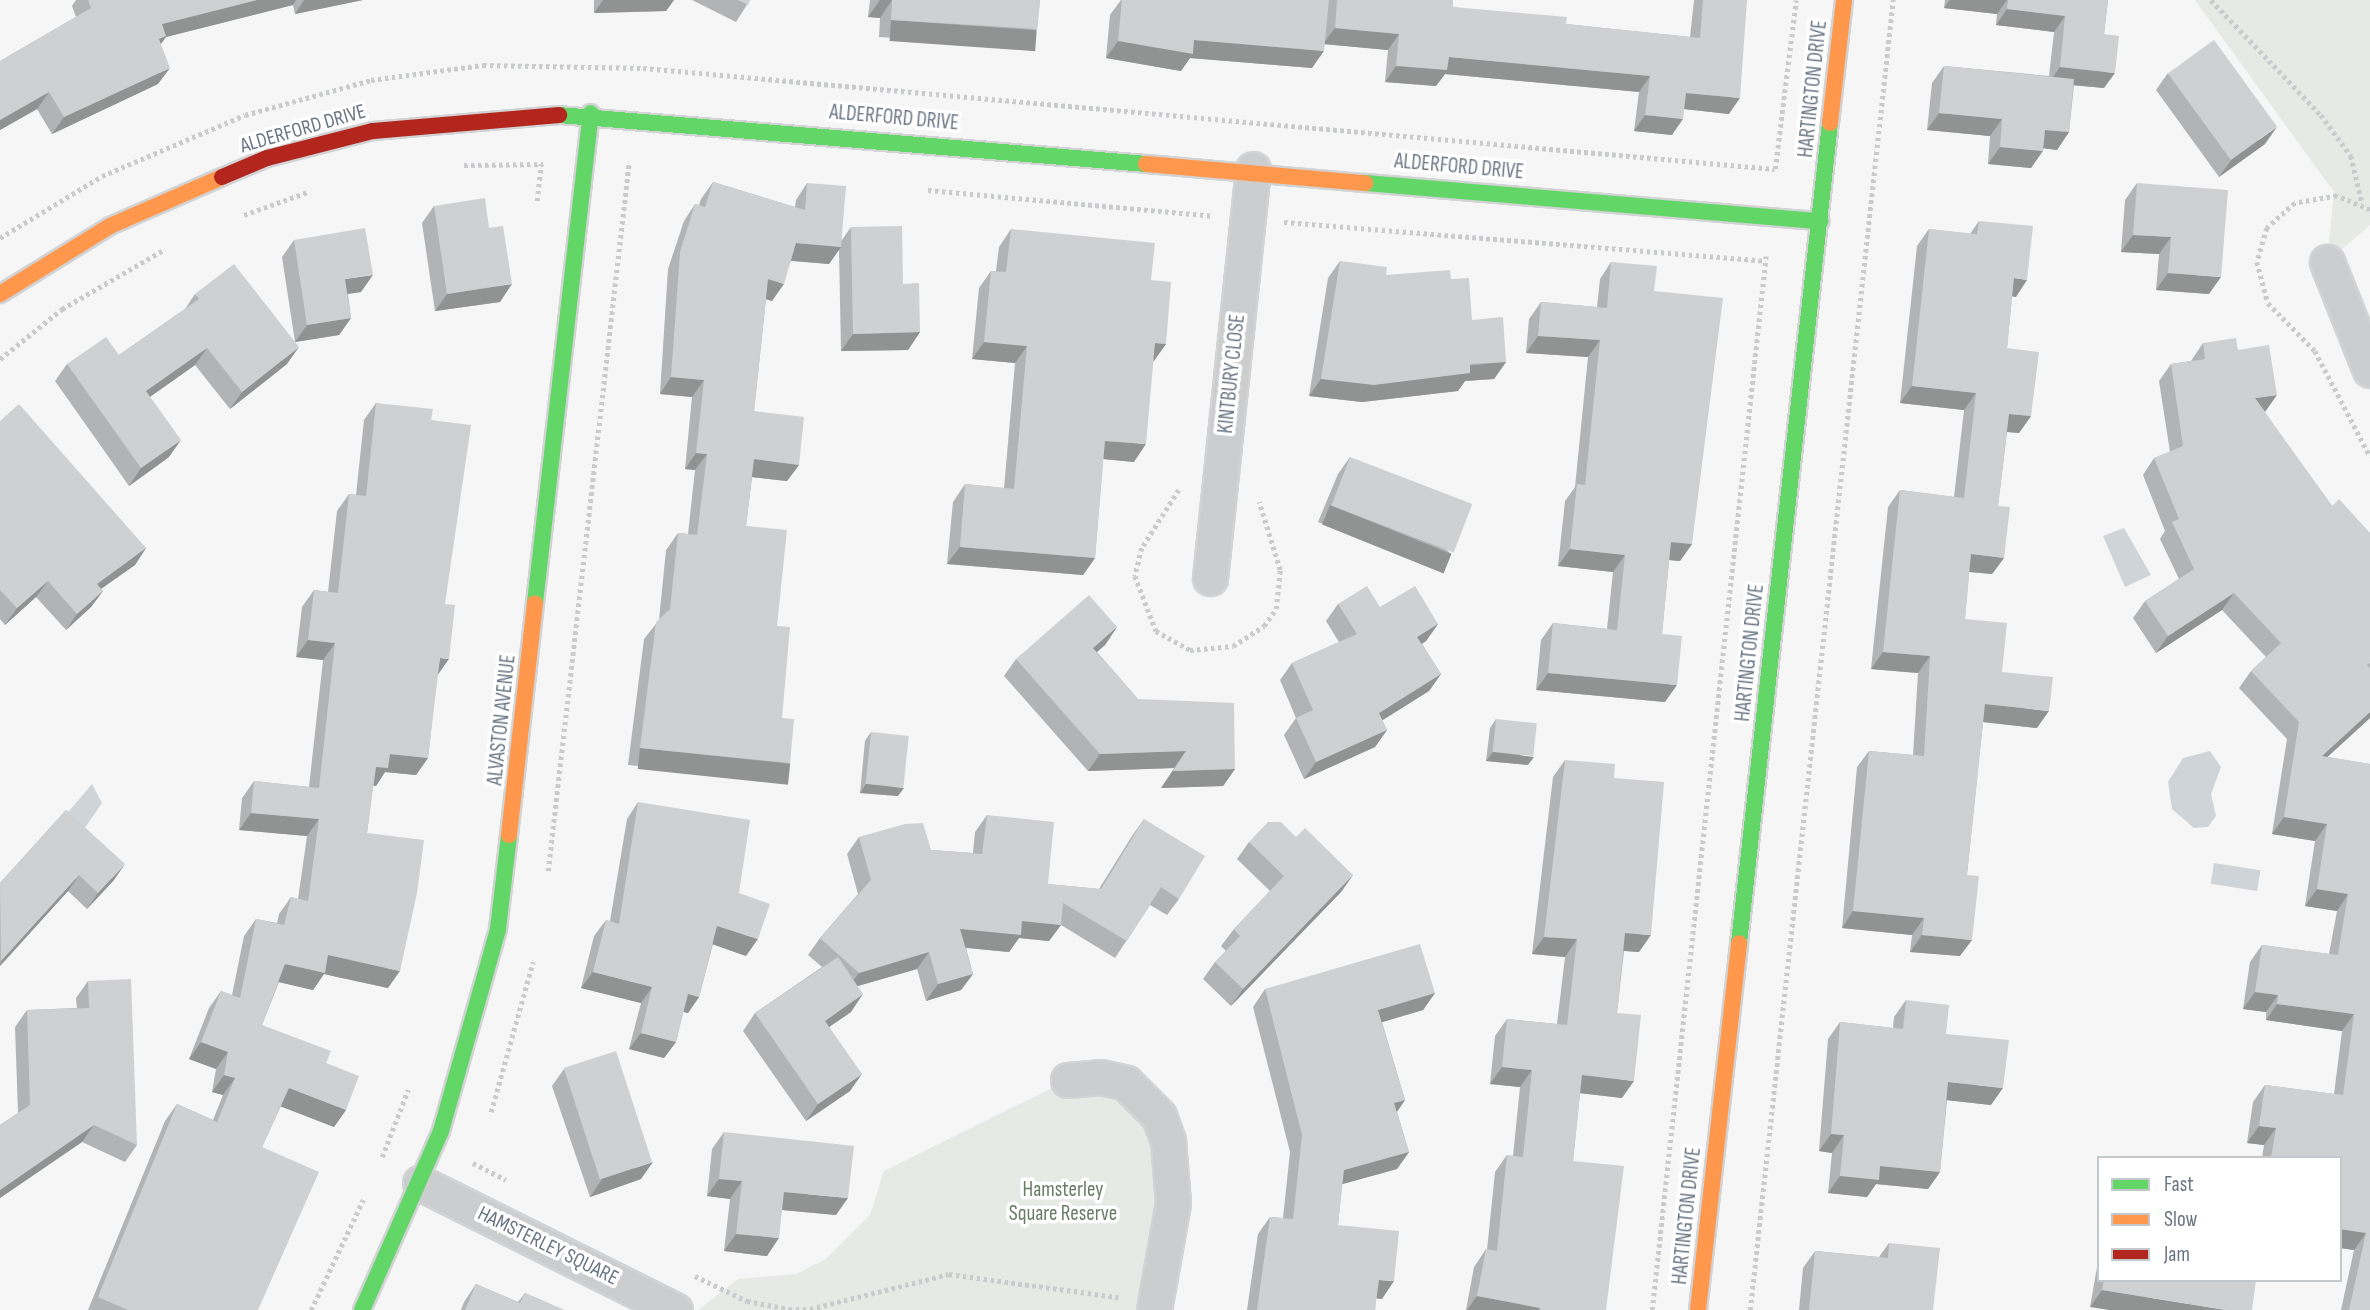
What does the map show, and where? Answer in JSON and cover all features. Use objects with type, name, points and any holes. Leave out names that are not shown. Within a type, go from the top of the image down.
[{"type":"street","name":"HARTINGTON DRIVE","points":[[1698,1310],[1844,0]]},
{"type":"street","name":"ALDERFORD DRIVE","points":[[0,294],[164,199],[325,140],[487,116],[591,113],[1820,220]]},
{"type":"street","name":"ALVASTON AVENUE","points":[[362,1310],[420,1183],[460,1076],[498,929],[591,113]]},
{"type":"street","name":"KINTBURY CLOSE","points":[[1210,578],[1253,169]]},
{"type":"street","points":[[2328,262],[2370,370]]},
{"type":"street","points":[[1068,1080],[1101,1077],[1126,1083],[1159,1116],[1168,1141],[1173,1203],[1155,1307]]},
{"type":"street","name":"HAMSTERLEY SQUARE","points":[[420,1183],[675,1310]]},
{"type":"path","points":[[1775,169],[1796,0]]},
{"type":"path","points":[[1750,1310],[1893,0]]},
{"type":"path","points":[[2211,0],[2321,115],[2351,156],[2361,203]]},
{"type":"path","points":[[456,165],[541,164],[537,205]]},
{"type":"path","points":[[230,221],[318,189]]},
{"type":"path","points":[[2370,210],[2361,203],[2337,196],[2295,203],[2267,228],[2257,262],[2268,303],[2315,351],[2370,456]]},
{"type":"path","points":[[1286,222],[1765,261],[1652,1310]]},
{"type":"path","points":[[0,359],[62,309],[173,245]]},
{"type":"path","points":[[377,1170],[412,1079]]},
{"type":"path","points":[[473,1163],[509,1182]]},
{"type":"path","points":[[311,1310],[366,1193]]},
{"type":"path","points":[[681,1269],[747,1301],[789,1309],[810,1310],[949,1274],[1155,1307]]},
{"type":"green space","points":[[2195,0],[2370,0],[2370,225],[2327,262],[2334,192]]},
{"type":"green space","name":"Hamsterley Square Reserve","points":[[1101,1077],[1159,1116],[1154,1310],[698,1310],[738,1279],[796,1274],[826,1259],[870,1215],[884,1171],[1068,1080]]},
{"type":"shaded area","points":[[2124,528],[2151,575],[2125,587],[2103,536]]},
{"type":"shaded area","points":[[2210,751],[2221,767],[2211,794],[2216,816],[2208,827],[2194,828],[2172,809],[2168,782],[2183,758]]},
{"type":"shaded area","points":[[92,784],[102,803],[82,832],[63,818]]},
{"type":"shaded area","points":[[2214,863],[2260,870],[2257,891],[2211,884]]},
{"type":"building","points":[[88,0],[257,0],[162,24],[166,36],[159,39],[170,68],[64,117],[49,92],[0,120],[0,61],[91,8]]},
{"type":"building","points":[[892,0],[1040,0],[1037,29],[891,20]]},
{"type":"building","points":[[1122,0],[1329,0],[1324,51],[1194,40],[1193,54],[1118,41]]},
{"type":"building","points":[[1337,0],[1453,0],[1453,7],[1567,17],[1566,24],[1700,38],[1703,0],[1747,0],[1740,98],[1686,93],[1683,119],[1645,115],[1650,76],[1449,57],[1447,70],[1396,66],[1399,34],[1335,28]]},
{"type":"building","points":[[2008,0],[2108,0],[2104,34],[2119,36],[2115,73],[2060,67],[2065,16],[2007,9]]},
{"type":"building","points":[[2214,40],[2277,127],[2231,160],[2168,74]]},
{"type":"building","points":[[1944,66],[2074,79],[2069,132],[2045,130],[2043,151],[2000,147],[2002,119],[1939,113]]},
{"type":"building","points":[[713,182],[805,210],[807,183],[846,186],[841,247],[796,243],[784,284],[768,279],[754,411],[804,417],[799,465],[754,459],[746,526],[787,530],[777,626],[790,627],[782,718],[794,719],[790,763],[640,748],[656,622],[670,609],[678,533],[697,535],[707,454],[696,453],[704,380],[671,377],[680,252],[695,204],[705,207]]},
{"type":"building","points":[[2137,183],[2228,190],[2221,277],[2168,273],[2171,237],[2133,235]]},
{"type":"building","points":[[485,198],[489,228],[503,226],[512,284],[447,294],[434,206]]},
{"type":"building","points":[[1979,221],[2033,226],[2027,280],[2014,278],[2007,348],[2039,352],[2031,416],[2009,414],[1998,506],[2010,507],[2004,558],[1971,554],[1965,619],[2007,623],[2002,672],[2053,677],[2049,711],[1985,704],[1967,875],[1979,876],[1972,940],[1922,935],[1924,918],[1853,911],[1869,751],[1924,756],[1930,656],[1883,652],[1900,490],[1964,498],[1976,393],[1912,386],[1929,229],[1977,234]]},
{"type":"building","points":[[902,226],[903,284],[919,283],[920,332],[853,334],[851,227]]},
{"type":"building","points":[[365,228],[373,275],[345,279],[351,318],[307,325],[294,240]]},
{"type":"building","points":[[1011,229],[1155,243],[1151,280],[1171,282],[1166,344],[1155,343],[1146,444],[1105,441],[1095,558],[960,547],[965,484],[1014,489],[1027,346],[984,342],[991,271],[1006,272]]},
{"type":"building","points":[[1340,261],[1387,267],[1386,275],[1450,270],[1451,279],[1469,278],[1472,320],[1503,317],[1506,362],[1470,364],[1470,373],[1374,385],[1321,379]]},
{"type":"building","points":[[1611,262],[1657,266],[1654,291],[1723,298],[1692,544],[1671,542],[1662,634],[1682,636],[1677,685],[1548,673],[1553,623],[1617,630],[1625,555],[1570,549],[1577,484],[1585,485],[1600,340],[1538,336],[1541,302],[1607,308]]},
{"type":"building","points":[[234,264],[299,347],[242,392],[207,348],[146,391],[181,440],[141,468],[67,364],[106,337],[119,355],[199,299],[195,294]]},
{"type":"building","points":[[2236,338],[2238,350],[2269,345],[2277,395],[2255,398],[2332,506],[2339,499],[2370,533],[2370,663],[2367,665],[2370,668],[2370,712],[2322,756],[2370,764],[2370,1310],[2349,1310],[2366,1233],[2342,1229],[2342,1156],[2271,1156],[2276,1128],[2259,1126],[2265,1085],[2343,1095],[2354,1014],[2277,1004],[2278,995],[2255,992],[2262,945],[2338,955],[2348,894],[2317,889],[2327,824],[2284,817],[2299,722],[2251,671],[2281,643],[2234,593],[2168,636],[2145,601],[2194,569],[2172,522],[2179,519],[2154,458],[2183,446],[2171,364],[2205,359],[2203,343]]},
{"type":"building","points":[[376,403],[433,409],[431,420],[471,425],[445,604],[455,605],[449,659],[440,658],[428,758],[390,754],[388,768],[376,767],[367,833],[424,840],[417,893],[400,971],[328,955],[325,973],[285,964],[262,1025],[331,1051],[326,1063],[359,1076],[346,1110],[289,1088],[262,1147],[319,1172],[258,1310],[128,1310],[98,1297],[177,1104],[217,1122],[235,1078],[224,1075],[228,1052],[201,1042],[221,991],[240,998],[256,919],[284,925],[291,897],[308,901],[319,819],[251,813],[254,781],[319,788],[335,643],[308,640],[314,590],[338,593],[349,494],[366,496]]},
{"type":"building","points":[[19,404],[146,548],[97,584],[103,591],[77,614],[48,581],[17,608],[0,590],[0,421]]},
{"type":"building","points":[[1350,457],[1472,504],[1454,552],[1331,506]]},
{"type":"building","points":[[1367,586],[1380,607],[1415,586],[1438,624],[1417,637],[1441,674],[1379,713],[1387,730],[1316,762],[1296,718],[1313,710],[1292,663],[1357,634],[1338,604]]},
{"type":"building","points":[[1089,595],[1117,627],[1093,648],[1138,699],[1234,703],[1235,769],[1173,771],[1186,751],[1100,754],[1016,659]]},
{"type":"building","points":[[1496,719],[1537,723],[1533,756],[1493,752]]},
{"type":"building","points":[[871,732],[909,736],[903,788],[866,784]]},
{"type":"building","points":[[1565,760],[1615,764],[1614,778],[1664,782],[1651,935],[1625,933],[1617,1013],[1641,1015],[1634,1081],[1582,1075],[1573,1161],[1624,1166],[1606,1310],[1540,1310],[1477,1296],[1486,1249],[1497,1251],[1507,1155],[1523,1157],[1532,1070],[1502,1067],[1507,1019],[1567,1025],[1577,939],[1544,937]]},
{"type":"building","points":[[638,802],[750,820],[739,893],[770,904],[758,939],[717,926],[699,997],[688,994],[676,1042],[641,1033],[652,987],[593,972],[606,920],[619,924]]},
{"type":"building","points":[[66,810],[125,864],[98,893],[79,875],[1,961],[0,883]]},
{"type":"building","points":[[987,815],[1054,822],[1048,884],[1101,889],[1144,819],[1205,856],[1179,899],[1161,887],[1127,941],[1063,903],[1061,925],[1022,921],[1021,935],[960,929],[973,974],[938,984],[929,952],[859,973],[820,938],[871,880],[859,837],[905,824],[923,823],[931,850],[982,854]]},
{"type":"building","points":[[1268,822],[1281,822],[1296,837],[1305,828],[1353,875],[1243,989],[1215,962],[1240,936],[1234,929],[1284,876],[1249,842]]},
{"type":"building","points":[[1420,944],[1435,993],[1378,1010],[1405,1100],[1394,1103],[1409,1152],[1344,1170],[1338,1225],[1399,1231],[1394,1281],[1379,1280],[1375,1310],[1257,1310],[1270,1217],[1293,1219],[1302,1135],[1265,989]]},
{"type":"building","points":[[838,957],[863,994],[825,1021],[862,1074],[818,1104],[755,1013]]},
{"type":"building","points":[[131,979],[137,1145],[94,1125],[0,1190],[0,1125],[30,1105],[27,1010],[89,1008],[88,981]]},
{"type":"building","points":[[1906,1000],[1949,1005],[1946,1034],[2009,1040],[2003,1088],[1948,1082],[1940,1172],[1880,1166],[1879,1180],[1840,1176],[1844,1135],[1831,1134],[1840,1022],[1903,1029]]},
{"type":"building","points":[[616,1051],[652,1162],[600,1179],[564,1068]]},
{"type":"building","points":[[724,1132],[854,1146],[848,1198],[784,1192],[779,1238],[736,1234],[742,1181],[719,1179]]},
{"type":"building","points":[[1889,1243],[1940,1248],[1933,1310],[1809,1310],[1815,1251],[1888,1258]]},
{"type":"building","points":[[2104,1282],[2256,1282],[2252,1310],[2226,1310],[2102,1290]]},
{"type":"building","points":[[476,1284],[520,1303],[525,1293],[564,1310],[465,1310]]},
{"type":"traffic: fast","points":[[535,603],[591,113]]},
{"type":"traffic: fast","points":[[559,115],[1146,164]]},
{"type":"traffic: fast","points":[[1739,943],[1830,123]]},
{"type":"traffic: fast","points":[[1365,183],[1820,221]]},
{"type":"traffic: fast","points":[[362,1310],[441,1131],[498,929],[509,835]]},
{"type":"traffic: slow","points":[[1830,123],[1844,0]]},
{"type":"traffic: slow","points":[[1146,164],[1365,183]]},
{"type":"traffic: slow","points":[[0,294],[110,226],[222,177]]},
{"type":"traffic: slow","points":[[509,835],[535,603]]},
{"type":"traffic: slow","points":[[1698,1310],[1739,943]]},
{"type":"traffic: jam","points":[[222,177],[267,158],[373,131],[559,115]]}]
